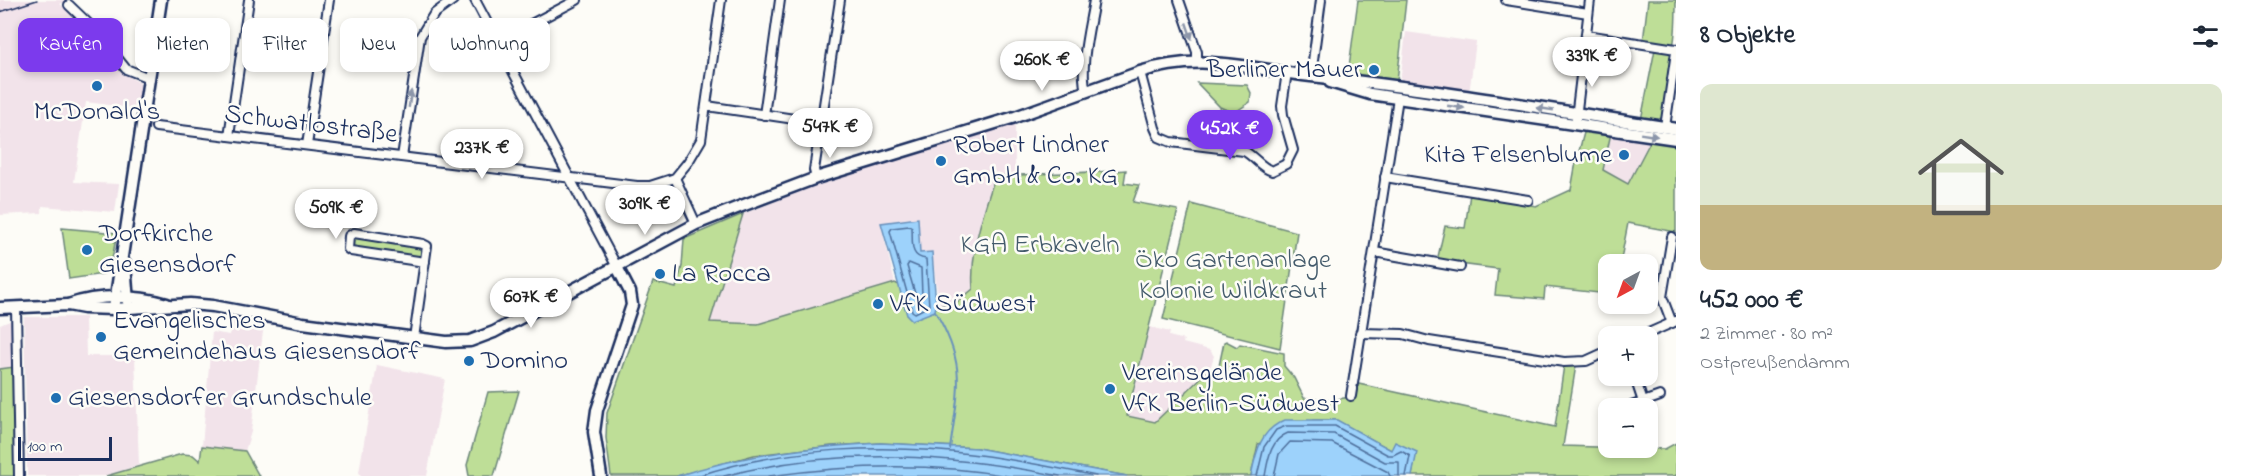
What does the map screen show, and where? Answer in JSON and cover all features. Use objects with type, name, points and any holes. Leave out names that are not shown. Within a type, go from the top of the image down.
[{"type":"main road","points":[[114,304],[161,0]]},
{"type":"main road","points":[[0,308],[68,304],[84,308],[128,303],[213,306],[303,323],[414,338],[452,342],[479,338],[696,224],[816,178],[959,135],[1140,72],[1173,64],[1197,62],[1233,64],[1346,83],[1371,94],[1398,93],[1575,119],[1670,128]]},
{"type":"main road","points":[[1575,119],[1676,140]]},
{"type":"main road","points":[[124,251],[128,303]]},
{"type":"main road","points":[[601,476],[595,439],[596,416],[632,305],[630,292],[617,267]]},
{"type":"street","points":[[229,136],[249,0]]},
{"type":"street","points":[[307,145],[329,0]]},
{"type":"street","points":[[402,157],[417,46],[434,14],[453,0]]},
{"type":"street","points":[[475,0],[484,18]]},
{"type":"street","points":[[543,18],[577,0]]},
{"type":"street","points":[[696,224],[675,178],[701,140],[721,0]]},
{"type":"street","points":[[764,115],[780,0]]},
{"type":"street","points":[[816,178],[814,170],[840,0]]},
{"type":"street","points":[[1086,91],[1084,83],[1086,57],[1094,0]]},
{"type":"street","points":[[1179,0],[1197,52],[1197,62]]},
{"type":"street","points":[[1311,76],[1321,0]]},
{"type":"street","points":[[1506,0],[1588,13]]},
{"type":"street","points":[[1575,119],[1590,0]]},
{"type":"street","points":[[69,5],[94,29],[126,69],[149,78]]},
{"type":"street","points":[[1586,35],[1676,51],[1670,128]]},
{"type":"street","points":[[513,72],[617,267]]},
{"type":"street","points":[[1140,72],[1159,137],[1171,142],[1244,151],[1251,154],[1265,169],[1272,171],[1286,164],[1293,150],[1282,105],[1287,72]]},
{"type":"street","points":[[1351,396],[1398,93]]},
{"type":"street","points":[[707,106],[821,123]]},
{"type":"street","name":"Schwatlostraße","points":[[156,127],[637,186],[650,186],[675,178]]},
{"type":"street","points":[[1385,177],[1528,200]]},
{"type":"street","points":[[414,338],[425,262],[427,246],[354,233],[349,236],[348,249],[351,251],[425,262]]},
{"type":"street","points":[[1658,329],[1674,322],[1662,297],[1672,237]]},
{"type":"street","points":[[1374,252],[1461,267]]},
{"type":"street","points":[[16,307],[19,476]]},
{"type":"street","points":[[1360,333],[1403,334],[1429,341],[1564,362],[1586,361],[1598,356]]},
{"type":"street","points":[[1654,398],[1660,396]]},
{"type":"shaded area","points":[[0,0],[70,0],[60,4],[80,18],[18,18],[18,72],[121,72],[140,83],[142,90],[139,109],[86,102],[74,182],[119,184],[115,212],[42,206],[42,213],[0,215]]},
{"type":"shaded area","points":[[1406,32],[1476,42],[1469,94],[1400,83]]},
{"type":"shaded area","points":[[1015,121],[1015,175],[995,178],[972,269],[974,289],[952,306],[939,305],[932,252],[920,253],[918,219],[881,224],[895,283],[758,324],[710,322],[743,214],[825,182]]},
{"type":"shaded area","name":"Kita Felsenblume","points":[[1611,133],[1651,140],[1628,184],[1603,170]]},
{"type":"shaded area","name":"Giesensdorfer Grundschule","points":[[24,317],[85,317],[86,356],[135,356],[139,465],[106,476],[27,476]]},
{"type":"shaded area","points":[[233,318],[264,323],[251,432],[245,451],[202,446],[212,332],[229,335]]},
{"type":"shaded area","points":[[12,320],[14,367],[0,369],[0,325]]},
{"type":"shaded area","points":[[1150,327],[1170,332],[1169,336],[1184,340],[1183,343],[1210,350],[1214,356],[1210,369],[1155,422],[1127,416]]},
{"type":"shaded area","points":[[377,365],[445,379],[427,476],[361,476],[359,472]]},
{"type":"green space","points":[[1358,0],[1406,0],[1397,81],[1348,74]]},
{"type":"green space","points":[[1648,0],[1676,0],[1673,46],[1643,42]]},
{"type":"green space","points":[[1655,49],[1670,51],[1673,55],[1662,117],[1657,122],[1641,120]]},
{"type":"green space","points":[[1197,83],[1247,85],[1251,93],[1250,102],[1234,113],[1220,107]]},
{"type":"green space","points":[[1585,129],[1611,133],[1603,170],[1628,184],[1651,140],[1676,144],[1676,232],[1628,223],[1622,254],[1598,254],[1598,293],[1545,287],[1544,299],[1495,295],[1498,269],[1437,261],[1445,226],[1465,228],[1470,194],[1536,206],[1571,190]]},
{"type":"green space","name":"KGA Erbkaveln","points":[[1126,170],[1124,183],[1139,185],[1133,202],[1178,210],[1127,416],[1155,422],[1210,369],[1218,371],[1226,341],[1237,347],[1240,344],[1284,353],[1284,366],[1294,378],[1304,398],[1329,400],[1352,397],[1354,383],[1555,427],[1564,365],[1576,365],[1563,446],[1598,447],[1598,458],[1658,458],[1658,449],[1665,449],[1676,443],[1676,476],[1412,476],[1416,452],[1391,450],[1336,420],[1313,420],[1258,444],[1251,476],[1127,476],[977,448],[880,443],[754,455],[677,476],[611,476],[606,438],[607,413],[653,282],[676,288],[682,266],[684,239],[743,214],[710,322],[758,324],[895,283],[939,305],[952,306],[973,289],[975,246],[995,177]]},
{"type":"green space","name":"Öko Gartenanlage Kolonie Wildkraut","points":[[1191,204],[1297,232],[1280,348],[1163,319]]},
{"type":"green space","points":[[62,228],[117,233],[110,270],[103,274],[69,279]]},
{"type":"green space","points":[[355,235],[371,240],[402,245],[405,243],[424,248],[422,258],[403,257],[401,254],[370,250],[367,252],[354,250],[351,246]]},
{"type":"green space","points":[[14,367],[14,476],[0,476],[0,369]]},
{"type":"green space","points":[[519,391],[494,476],[469,476],[467,465],[488,392]]},
{"type":"green space","points":[[202,446],[245,451],[259,476],[106,476],[182,454],[193,455],[200,461]]},
{"type":"water","points":[[918,218],[920,253],[932,252],[936,305],[935,311],[912,320],[907,315],[881,223]]},
{"type":"water","points":[[1285,420],[1337,420],[1391,450],[1395,442],[1417,452],[1412,476],[1251,476],[1260,443],[1270,430]]},
{"type":"water","points":[[880,443],[977,448],[1127,476],[677,476],[752,457]]},
{"type":"waterway","points":[[935,311],[952,348],[958,378],[950,449]]},
{"type":"tram line","points":[[0,12],[37,0]]},
{"type":"place","name":"Berliner Mauer","points":[[1374,70]]},
{"type":"place","name":"McDonald's","points":[[97,86]]},
{"type":"place","name":"Kita Felsenblume","points":[[1624,155]]},
{"type":"place","name":"Robert Lindner GmbH & Co. KG","points":[[941,161]]},
{"type":"place","name":"Dorfkirche Giesensdorf","points":[[87,250]]},
{"type":"place","name":"La Rocca","points":[[660,274]]},
{"type":"place","name":"VfK Südwest","points":[[878,304]]},
{"type":"place","name":"Evangelisches Gemeindehaus Giesensdorf","points":[[101,337]]},
{"type":"place","name":"Domino","points":[[469,361]]},
{"type":"place","name":"Vereinsgelände VfK Berlin-Südwest","points":[[1110,389]]},
{"type":"place","name":"Giesensdorfer Grundschule","points":[[56,398]]}]
